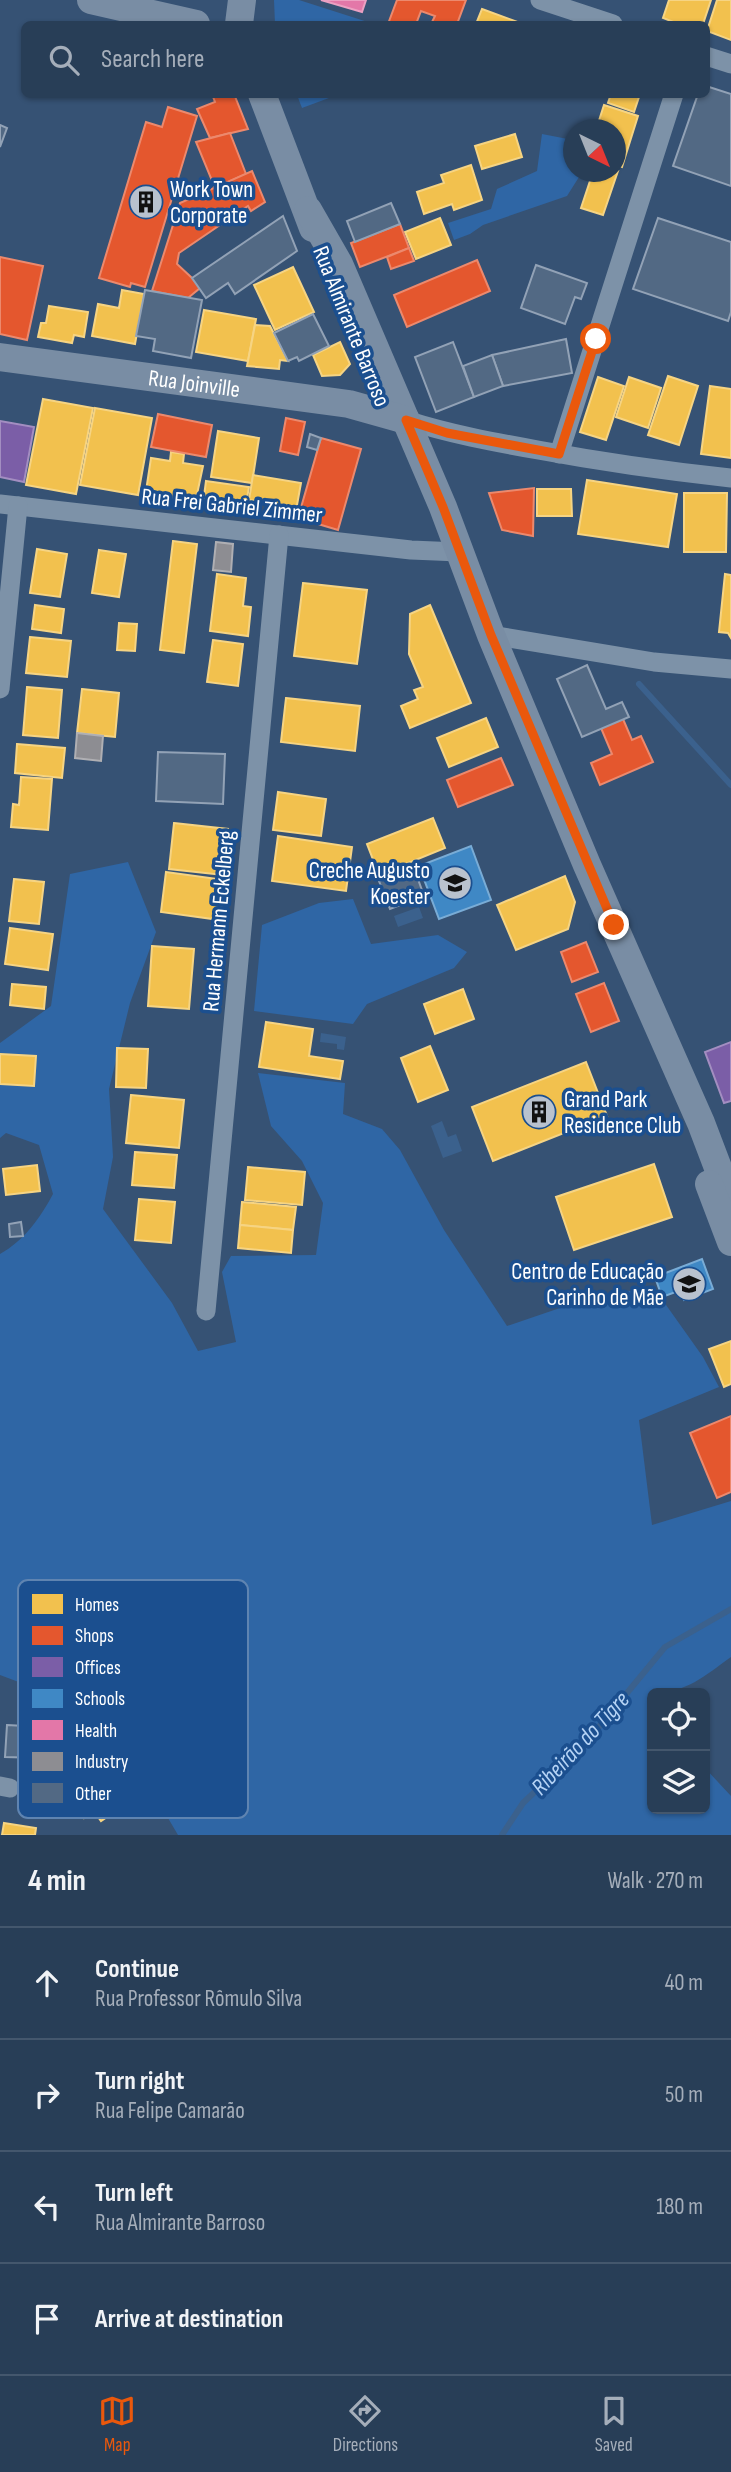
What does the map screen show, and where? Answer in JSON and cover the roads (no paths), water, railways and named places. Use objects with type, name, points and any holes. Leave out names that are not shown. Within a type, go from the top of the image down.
[{"type":"main road","points":[[91,0],[183,21]]},
{"type":"main road","points":[[239,21],[242,0]]},
{"type":"main road","name":"Rua Almirante Barroso","points":[[264,98],[308,210],[326,270],[398,418],[432,512],[459,552],[491,635],[701,1123],[731,1202]]},
{"type":"main road","name":"Rua Joinville","points":[[0,357],[349,404],[398,418]]},
{"type":"main road","name":"Rua Almirante Barroso","points":[[657,1026],[687,1127],[731,1242]]},
{"type":"street","points":[[540,0],[603,21]]},
{"type":"street","points":[[710,57],[731,64]]},
{"type":"street","points":[[559,454],[673,98]]},
{"type":"street","points":[[398,418],[447,433],[559,454],[731,478]]},
{"type":"street","points":[[0,688],[9,505]]},
{"type":"street","name":"Rua Frei Gabriel Zimmer","points":[[9,505],[428,552],[459,552]]},
{"type":"street","name":"Rua Hermann Eckelberg","points":[[206,1311],[279,535]]},
{"type":"street","points":[[491,635],[654,662],[731,670]]},
{"type":"waterway","name":"Ribeirão do Tigre","points":[[639,684],[731,785]]},
{"type":"waterway","name":"Ribeirão do Tigre","points":[[502,1835],[523,1803],[584,1745],[665,1647],[731,1609]]},
{"type":"place","name":"Work Town Corporate","points":[[146,202]]},
{"type":"place","name":"Creche Augusto Koester","points":[[455,883]]},
{"type":"place","name":"Grand Park Residence Club","points":[[539,1112]]},
{"type":"place","name":"Centro de Educação Carinho de Mãe","points":[[689,1284]]}]
